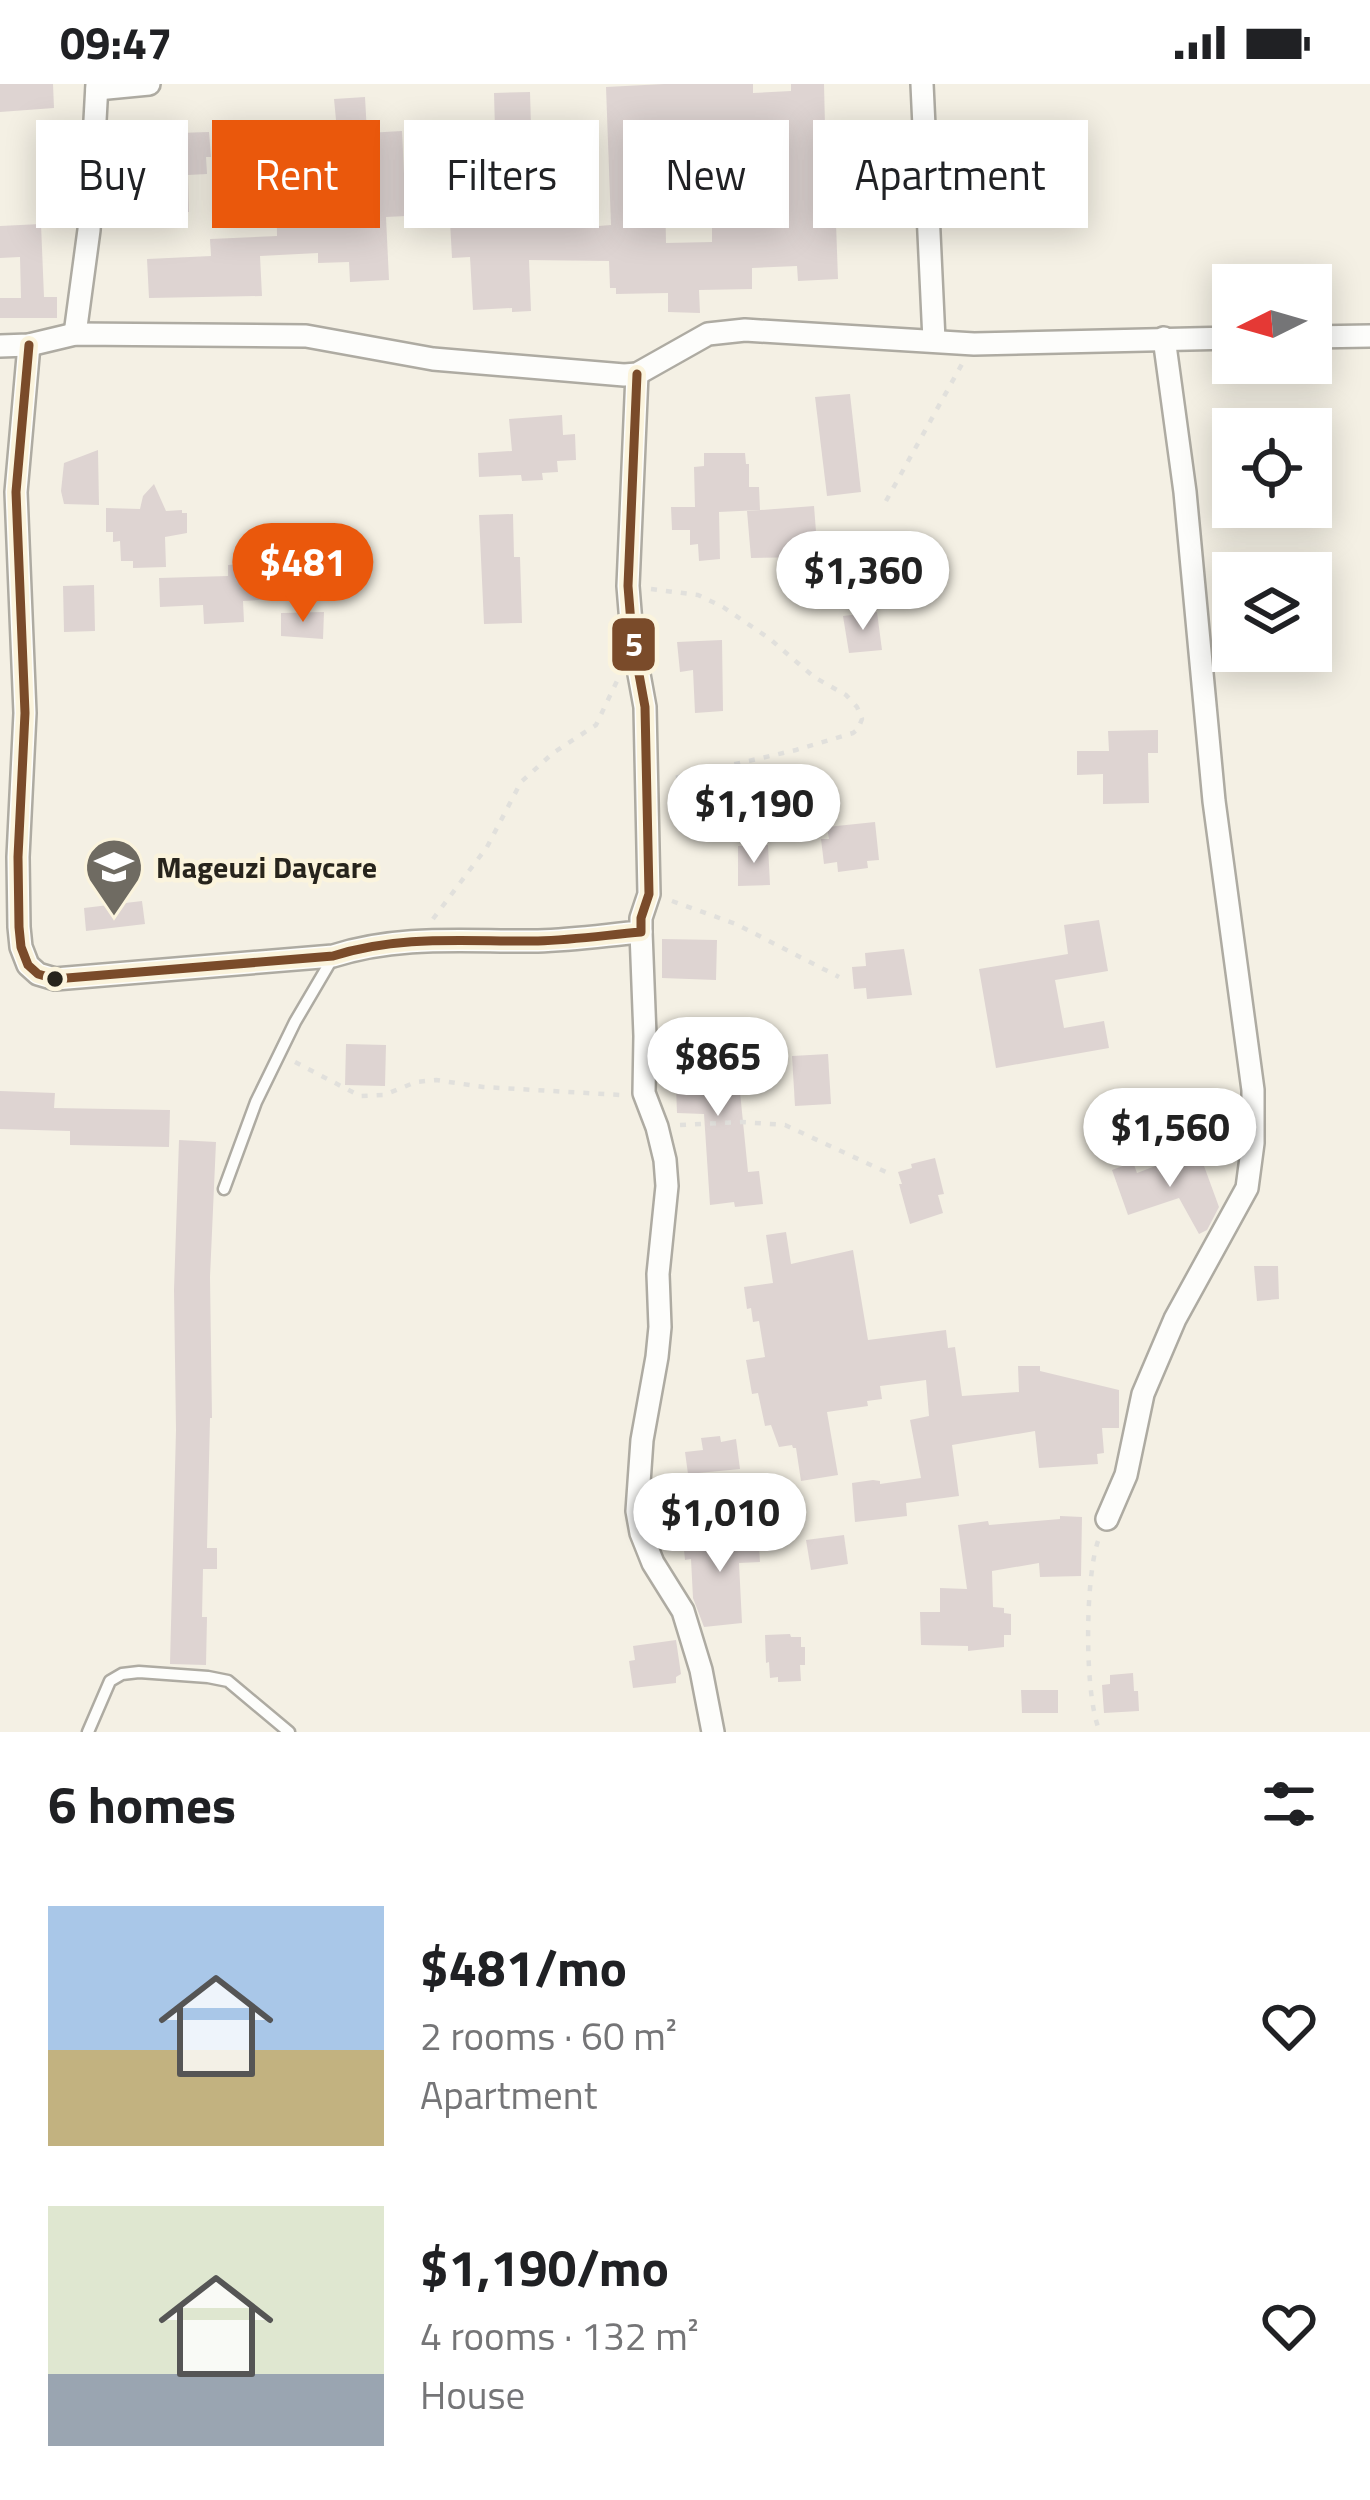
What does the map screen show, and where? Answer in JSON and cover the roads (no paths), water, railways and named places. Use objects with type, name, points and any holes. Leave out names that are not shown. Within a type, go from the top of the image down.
[{"type":"street","points":[[75,334],[89,230],[97,87],[149,84]]},
{"type":"street","points":[[922,84],[934,340]]},
{"type":"street","points":[[0,346],[75,334],[306,336],[433,358],[637,374],[708,334],[723,331],[974,344],[1212,338]]},
{"type":"street","points":[[1332,337],[1370,336]]},
{"type":"street","points":[[1106,1519],[1126,1474],[1143,1394],[1175,1319],[1247,1188],[1253,1143],[1253,1090],[1214,801],[1185,492],[1164,338]]},
{"type":"street","points":[[29,345],[16,492],[25,712],[19,939],[24,957],[38,974],[72,980],[333,956],[407,940],[537,941],[641,932]]},
{"type":"street","points":[[637,374],[628,586],[645,707],[649,894],[641,917],[644,1093],[657,1127],[667,1186],[658,1274],[660,1327],[641,1440],[637,1511],[653,1563],[683,1611],[713,1732]]},
{"type":"street","points":[[0,958],[24,957]]},
{"type":"lane","points":[[224,1190],[256,1102],[333,956]]},
{"type":"lane","points":[[88,1732],[110,1681],[139,1672],[228,1681],[289,1732]]},
{"type":"place","name":"Mageuzi Daycare","points":[[114,918]]}]
